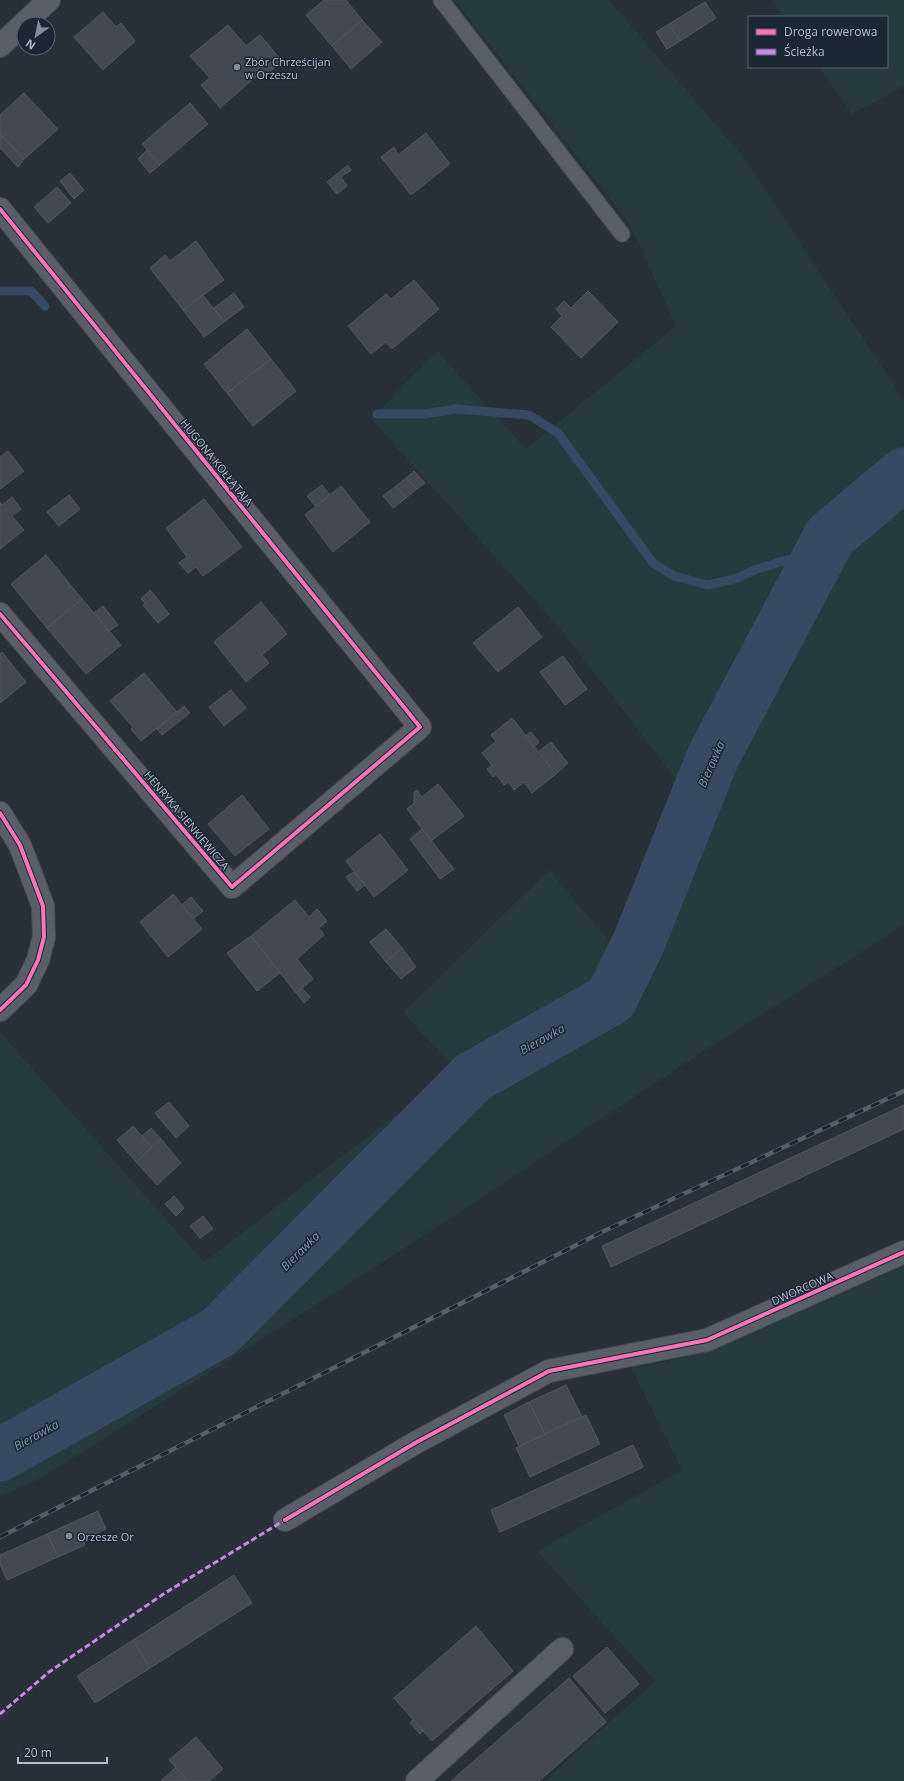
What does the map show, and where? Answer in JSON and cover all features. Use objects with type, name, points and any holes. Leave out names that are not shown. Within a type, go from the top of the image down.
[{"type":"street","points":[[0,46],[49,0]]},
{"type":"street","name":"HUGONA KOŁŁĄTAJA","points":[[0,209],[420,727]]},
{"type":"street","name":"HENRYKA SIENKIEWICZA","points":[[0,614],[232,887],[420,727]]},
{"type":"street","points":[[0,812],[20,845],[43,906],[44,936],[38,960],[26,985],[0,1010]]},
{"type":"street","name":"DWORCOWA","points":[[285,1520],[415,1443],[548,1372],[707,1340],[904,1252]]},
{"type":"street","points":[[417,1781],[562,1649]]},
{"type":"lane","points":[[441,0],[622,234]]},
{"type":"green space","points":[[455,0],[609,0],[746,160],[904,401],[904,925],[707,1049],[405,1248],[251,1346],[43,1477],[0,1497],[0,1032],[204,1262],[456,1069],[403,1013],[549,870],[614,947],[680,785],[563,632],[371,419],[437,351],[526,449],[676,326],[628,221]]},
{"type":"green space","points":[[772,0],[904,0],[904,86],[852,114],[820,68],[888,68],[888,16],[783,16]]},
{"type":"green space","points":[[904,1266],[904,1781],[545,1781],[655,1681],[537,1551],[682,1470],[632,1369],[708,1352]]},
{"type":"building","points":[[324,0],[346,0],[362,20],[332,46],[306,15]]},
{"type":"building","points":[[705,2],[716,18],[680,41],[669,24]]},
{"type":"building","points":[[103,12],[116,27],[121,23],[135,41],[103,70],[74,37]]},
{"type":"building","points":[[362,20],[382,42],[351,69],[332,46]]},
{"type":"building","points":[[669,24],[680,41],[667,49],[656,32]]},
{"type":"building","name":"Zbór Chrześcijan w Orzeszu","points":[[228,25],[246,46],[260,35],[282,61],[263,78],[259,74],[220,108],[201,85],[210,78],[190,56]]},
{"type":"building","points":[[24,93],[58,129],[24,159],[0,134],[0,115]]},
{"type":"building","points":[[190,103],[208,124],[160,165],[142,144]]},
{"type":"building","points":[[426,133],[450,164],[411,195],[381,157],[394,147],[398,155]]},
{"type":"building","points":[[0,134],[24,159],[18,167],[0,148]]},
{"type":"building","points":[[147,150],[160,165],[150,173],[138,159]]},
{"type":"building","points":[[348,165],[351,170],[341,177],[347,186],[337,194],[327,182]]},
{"type":"building","points":[[70,173],[84,190],[74,199],[60,181]]},
{"type":"building","points":[[57,187],[71,203],[48,223],[34,207]]},
{"type":"building","points":[[196,241],[224,280],[183,310],[150,268],[165,255],[170,261]]},
{"type":"building","points":[[414,280],[439,309],[392,349],[386,342],[371,354],[348,326],[386,294],[391,299]]},
{"type":"building","points":[[588,291],[618,322],[581,358],[551,327],[562,316],[556,309],[564,301],[571,308]]},
{"type":"building","points":[[234,293],[244,307],[224,322],[214,308]]},
{"type":"building","points":[[203,295],[224,322],[204,337],[183,310]]},
{"type":"building","points":[[247,329],[271,359],[227,393],[204,364]]},
{"type":"building","points":[[271,359],[296,391],[253,426],[227,393]]},
{"type":"building","points":[[8,451],[24,471],[0,489],[0,457]]},
{"type":"building","points":[[414,471],[425,483],[417,489],[406,478]]},
{"type":"building","points":[[406,478],[417,489],[406,498],[396,486]]},
{"type":"building","points":[[322,485],[330,495],[316,507],[307,496]]},
{"type":"building","points":[[341,486],[370,522],[333,552],[305,515]]},
{"type":"building","points":[[396,486],[406,498],[393,508],[383,496]]},
{"type":"building","points":[[69,495],[80,509],[59,526],[47,512]]},
{"type":"building","points":[[12,497],[21,509],[12,516],[24,530],[0,549],[0,502],[2,505]]},
{"type":"building","points":[[204,499],[242,547],[203,576],[196,567],[188,573],[179,563],[187,557],[166,528]]},
{"type":"building","points":[[46,555],[82,599],[47,628],[11,584]]},
{"type":"building","points":[[150,590],[155,596],[146,604],[141,599]]},
{"type":"building","points":[[155,596],[169,614],[158,623],[143,605]]},
{"type":"building","points":[[82,599],[121,645],[86,674],[47,628]]},
{"type":"building","points":[[261,602],[287,634],[262,655],[269,663],[246,682],[214,642]]},
{"type":"building","points":[[103,606],[118,625],[109,631],[94,613]]},
{"type":"building","points":[[518,607],[542,637],[498,672],[473,643]]},
{"type":"building","points":[[2,652],[26,682],[0,703],[0,654]]},
{"type":"building","points":[[563,656],[587,689],[565,705],[540,672]]},
{"type":"building","points":[[144,673],[177,712],[141,741],[131,729],[133,727],[110,701]]},
{"type":"building","points":[[231,690],[246,708],[224,726],[209,707]]},
{"type":"building","points":[[184,706],[190,713],[162,735],[157,729]]},
{"type":"building","points":[[512,718],[556,774],[532,793],[524,782],[514,790],[509,782],[504,785],[496,774],[493,777],[487,769],[492,765],[482,753],[496,741],[491,735]]},
{"type":"building","points":[[531,732],[539,742],[534,747],[525,736]]},
{"type":"building","points":[[551,742],[568,763],[556,774],[538,752]]},
{"type":"building","points":[[438,784],[464,816],[431,841],[407,809],[414,803],[414,792],[417,790],[422,797]]},
{"type":"building","points":[[242,795],[269,829],[235,856],[208,824]]},
{"type":"building","points":[[422,829],[454,869],[440,879],[410,839]]},
{"type":"building","points":[[380,834],[408,870],[374,897],[346,861]]},
{"type":"building","points":[[354,872],[365,885],[357,891],[346,877]]},
{"type":"building","points":[[173,894],[202,929],[168,957],[140,922]]},
{"type":"building","points":[[191,897],[203,911],[193,919],[182,905]]},
{"type":"building","points":[[295,900],[309,917],[317,909],[327,921],[319,928],[324,935],[297,959],[313,979],[296,993],[251,936]]},
{"type":"building","points":[[386,929],[402,948],[386,962],[370,942]]},
{"type":"building","points":[[251,936],[280,973],[257,991],[227,953]]},
{"type":"building","points":[[402,948],[416,967],[401,979],[386,962]]},
{"type":"building","points":[[302,988],[310,997],[304,1003],[296,993]]},
{"type":"building","points":[[169,1102],[189,1126],[176,1138],[155,1113]]},
{"type":"building","points":[[904,1105],[904,1129],[611,1267],[602,1246]]},
{"type":"building","points":[[133,1126],[152,1148],[136,1162],[117,1140]]},
{"type":"building","points":[[151,1128],[161,1139],[152,1148],[142,1136]]},
{"type":"building","points":[[161,1139],[181,1163],[157,1185],[136,1162]]},
{"type":"building","points":[[174,1196],[184,1208],[176,1216],[165,1204]]},
{"type":"building","points":[[203,1216],[213,1229],[200,1238],[190,1226]]},
{"type":"building","points":[[566,1385],[582,1417],[545,1434],[529,1402]]},
{"type":"building","points":[[529,1402],[545,1434],[519,1446],[504,1415]]},
{"type":"building","points":[[586,1415],[600,1444],[530,1477],[516,1448]]},
{"type":"building","points":[[633,1445],[643,1466],[642,1468],[500,1532],[491,1510]]},
{"type":"building","name":"Orzesze Or","points":[[98,1511],[106,1529],[83,1539],[85,1545],[58,1557],[47,1534]]},
{"type":"building","points":[[47,1534],[58,1557],[7,1580],[0,1564],[0,1555]]},
{"type":"building","points":[[234,1575],[252,1603],[150,1668],[133,1640]]},
{"type":"building","points":[[476,1626],[513,1671],[432,1741],[394,1698]]},
{"type":"building","points":[[133,1640],[150,1668],[95,1703],[77,1676]]},
{"type":"building","points":[[607,1647],[639,1684],[605,1713],[573,1676]]},
{"type":"building","points":[[569,1678],[606,1722],[539,1781],[451,1781]]},
{"type":"building","points":[[413,1720],[423,1731],[420,1734],[410,1723]]},
{"type":"building","points":[[196,1737],[223,1769],[209,1781],[188,1781],[169,1760]]},
{"type":"building","points":[[176,1767],[188,1781],[161,1781]]},
{"type":"waterway","points":[[0,291],[31,291],[45,306]]},
{"type":"waterway","points":[[377,414],[424,414],[456,409],[529,415],[558,433],[653,563],[674,576],[708,585],[738,578],[754,570],[823,549]]},
{"type":"waterway","name":"Bierawka","points":[[0,1455],[219,1332],[473,1077],[611,999],[638,944],[713,757],[830,536],[904,474]]},
{"type":"railway","points":[[0,1537],[602,1232],[904,1091]]},
{"type":"marked path","points":[[0,1714],[49,1672],[165,1593],[285,1520]]},
{"type":"cycle path","points":[[0,209],[420,727],[232,887],[0,614]]},
{"type":"cycle path","points":[[0,813],[20,845],[43,906],[44,937],[38,960],[26,985],[0,1010]]},
{"type":"cycle path","points":[[285,1520],[415,1443],[549,1371],[707,1340],[904,1252]]},
{"type":"place","name":"Zbór Chrześcijan w Orzeszu","points":[[237,67]]},
{"type":"place","name":"Orzesze Or","points":[[69,1536]]}]
